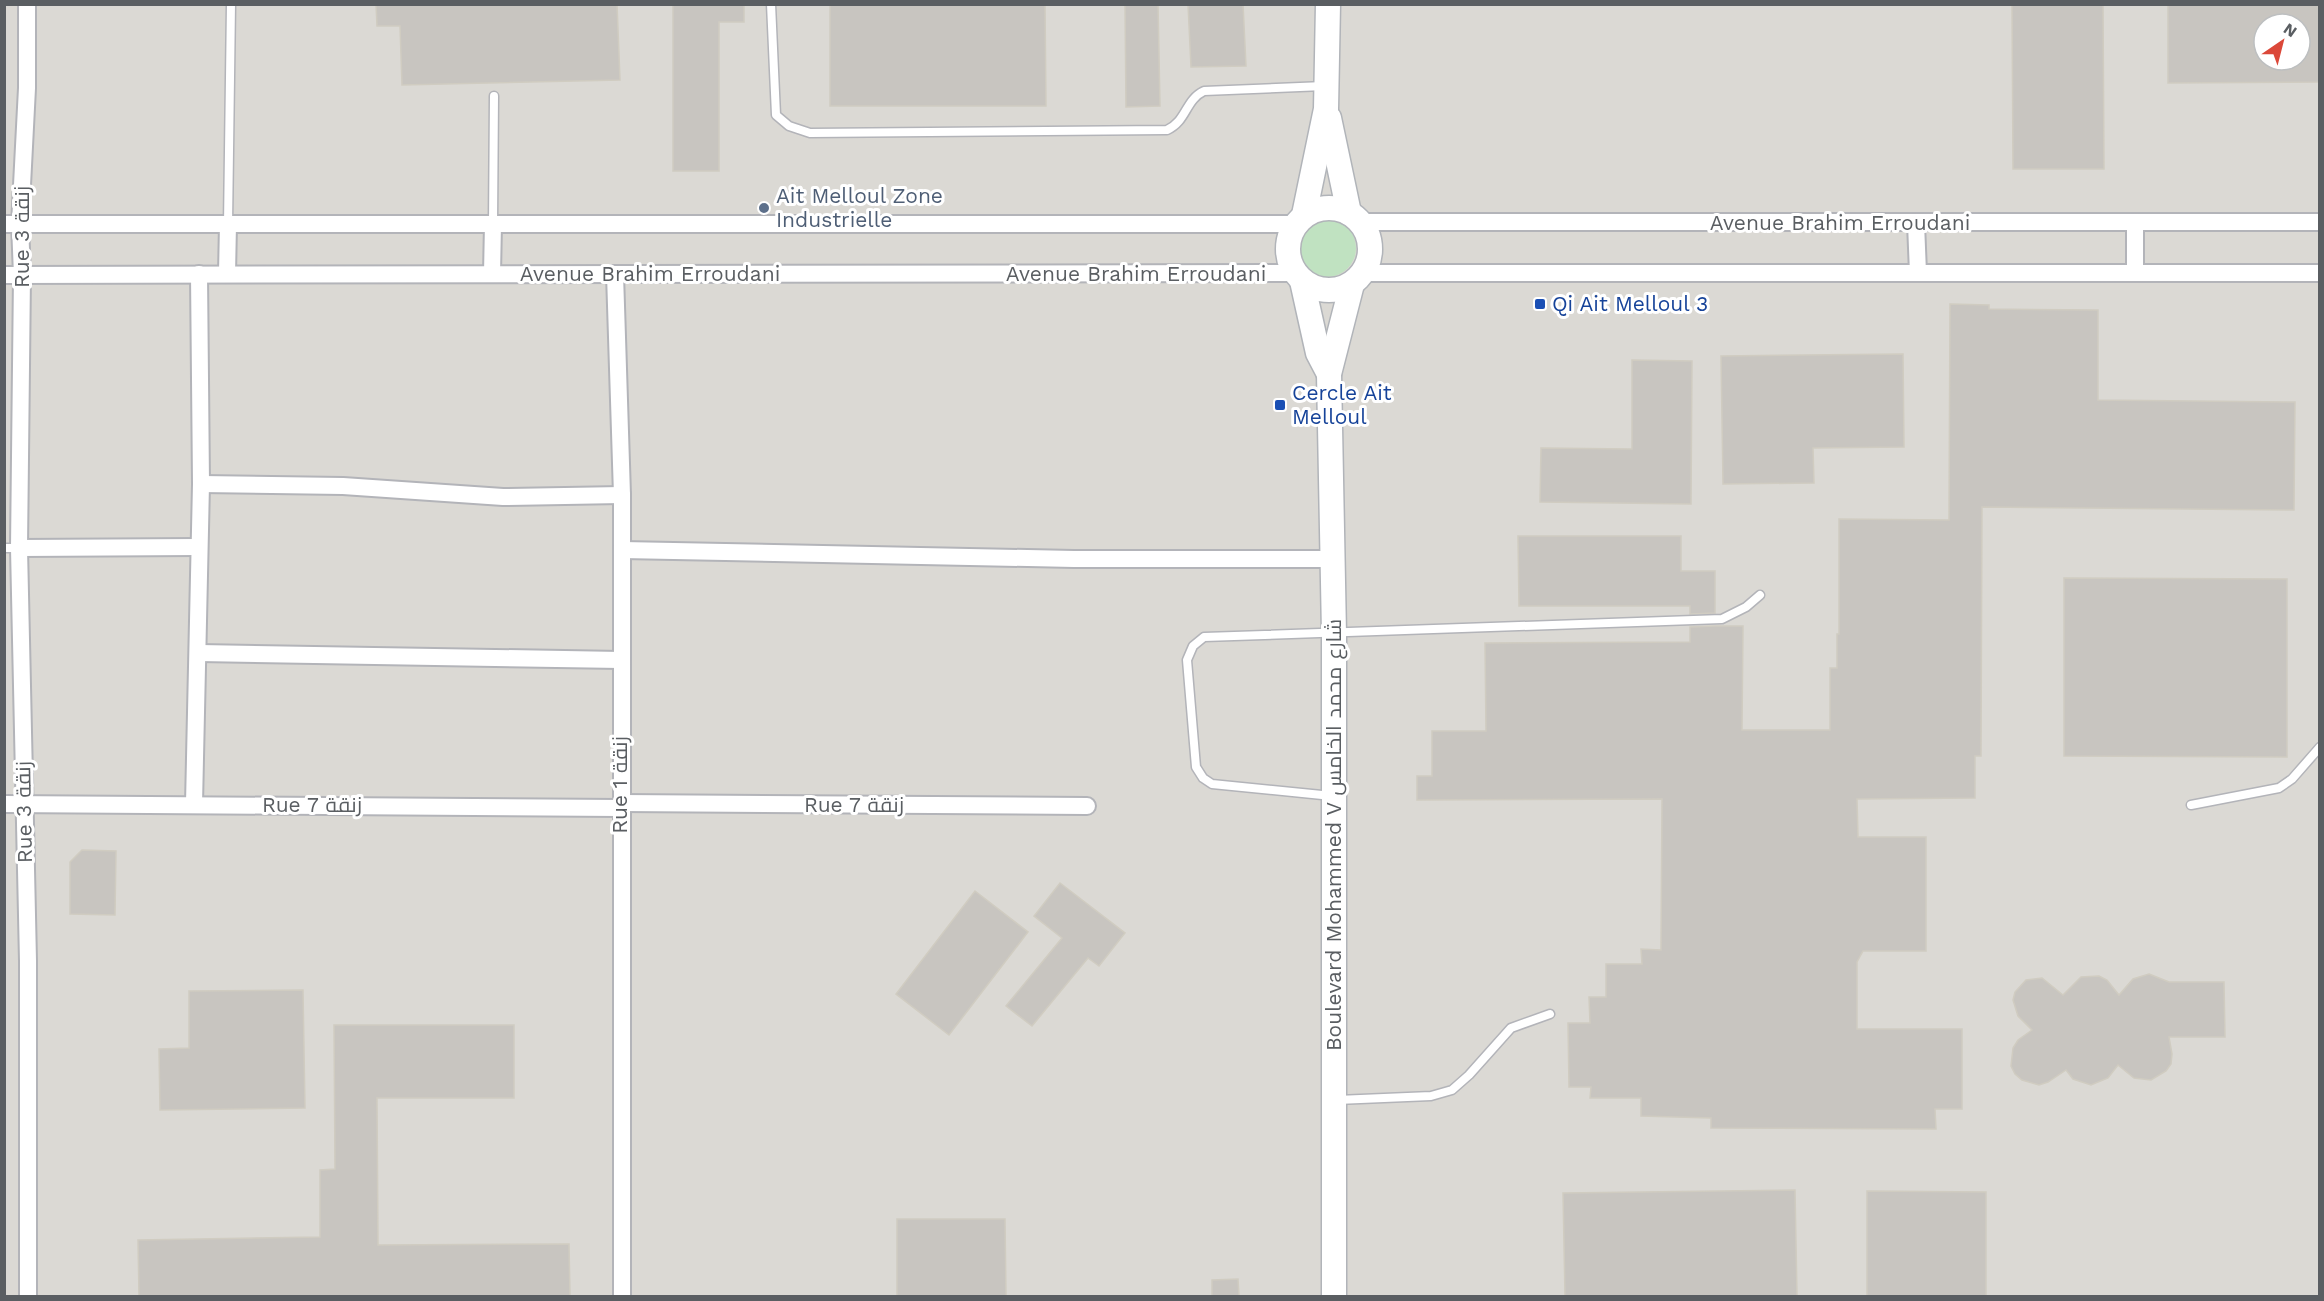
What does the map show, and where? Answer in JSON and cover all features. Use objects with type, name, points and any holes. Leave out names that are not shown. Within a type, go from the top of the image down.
[{"type":"main road","points":[[1326,109],[1355,218],[1368,234],[1370,247],[1369,261],[1357,278],[1340,289],[1326,291],[1299,277],[1289,261],[1287,248],[1299,219],[1326,109],[1328,4]]},
{"type":"main road","points":[[1299,219],[1326,207],[1355,218]]},
{"type":"main road","name":"Boulevard Mohammed V شارع محمد الخامس","points":[[1299,277],[1318,353],[1329,374]]},
{"type":"main road","name":"Boulevard Mohammed V شارع محمد الخامس","points":[[1334,1296],[1334,634],[1329,374],[1357,278]]},
{"type":"street","name":"Rue 3 زنقة","points":[[27,4],[27,88],[12,224],[22,275],[12,548],[28,961],[28,1296]]},
{"type":"street","name":"Avenue Brahim Erroudani","points":[[1355,218],[1916,223],[2319,222]]},
{"type":"street","points":[[12,224],[493,224],[1299,219]]},
{"type":"street","points":[[1916,223],[1918,273]]},
{"type":"street","points":[[2135,223],[2135,273]]},
{"type":"street","points":[[227,274],[228,224]]},
{"type":"street","points":[[492,274],[493,224]]},
{"type":"street","points":[[1357,278],[1918,273],[2319,273]]},
{"type":"street","points":[[194,804],[201,484],[199,274]]},
{"type":"street","name":"Avenue Brahim Erroudani","points":[[4,275],[615,274],[1299,277]]},
{"type":"street","name":"Rue 1 زنقة","points":[[615,274],[622,495],[621,1296]]},
{"type":"street","points":[[201,484],[343,486],[503,497],[622,495]]},
{"type":"street","points":[[12,548],[198,547]]},
{"type":"street","points":[[621,550],[1107,560],[1332,560]]},
{"type":"street","points":[[199,653],[621,660]]},
{"type":"street","name":"Rue 7 زنقة","points":[[4,804],[1087,806]]},
{"type":"lane","points":[[228,224],[231,4]]},
{"type":"lane","points":[[771,4],[776,115],[789,126],[810,133],[1167,129],[1177,125],[1190,100],[1204,91],[1327,85]]},
{"type":"lane","points":[[493,224],[494,96]]},
{"type":"lane","points":[[1334,797],[1212,784],[1203,778],[1196,767],[1187,660],[1193,646],[1204,637],[1722,619],[1746,607],[1760,595]]},
{"type":"lane","points":[[2191,805],[2279,788],[2292,779],[2319,747]]},
{"type":"lane","points":[[1334,1101],[1431,1096],[1452,1090],[1511,1029],[1550,1014]]},
{"type":"shaded area","points":[[5,5],[2319,5],[2319,1296],[5,1296]]},
{"type":"green space","points":[[1321,219],[1333,219],[1348,227],[1356,242],[1356,254],[1348,269],[1333,277],[1321,277],[1306,269],[1298,254],[1298,242],[1306,227]]},
{"type":"building","points":[[376,4],[617,4],[620,80],[402,85],[400,26],[377,26]]},
{"type":"building","points":[[673,4],[744,4],[744,22],[719,22],[719,171],[673,171]]},
{"type":"building","points":[[830,4],[1045,4],[1046,106],[830,106]]},
{"type":"building","points":[[1125,4],[1158,4],[1160,106],[1126,107]]},
{"type":"building","points":[[1188,4],[1243,4],[1246,66],[1191,67]]},
{"type":"building","points":[[2012,4],[2103,4],[2104,169],[2013,169]]},
{"type":"building","points":[[2168,4],[2319,4],[2319,82],[2168,83]]},
{"type":"building","points":[[1950,304],[1989,305],[1989,309],[2098,310],[2098,400],[2295,402],[2294,510],[1982,507],[1981,756],[1975,756],[1975,798],[1857,799],[1858,837],[1926,837],[1926,951],[1863,951],[1857,962],[1857,1029],[1962,1029],[1962,1109],[1935,1109],[1936,1129],[1711,1128],[1711,1118],[1641,1116],[1641,1098],[1590,1098],[1591,1087],[1569,1087],[1568,1023],[1590,1023],[1589,997],[1606,997],[1606,964],[1642,964],[1641,949],[1661,950],[1662,799],[1417,800],[1417,776],[1432,776],[1432,731],[1486,731],[1485,643],[1690,642],[1690,627],[1715,626],[1743,626],[1742,730],[1830,730],[1830,668],[1837,668],[1837,634],[1839,634],[1839,519],[1949,520]]},
{"type":"building","points":[[1903,354],[1904,447],[1813,448],[1814,483],[1723,484],[1721,356]]},
{"type":"building","points":[[1632,360],[1692,361],[1691,504],[1540,502],[1541,448],[1632,449]]},
{"type":"building","points":[[1518,536],[1681,536],[1681,571],[1715,571],[1715,613],[1690,614],[1690,606],[1519,606]]},
{"type":"building","points":[[2064,578],[2287,579],[2287,757],[2064,756]]},
{"type":"building","points":[[82,850],[116,851],[115,915],[70,914],[70,862]]},
{"type":"building","points":[[1060,883],[1125,933],[1099,966],[1088,958],[1032,1026],[1006,1006],[1062,938],[1034,916]]},
{"type":"building","points":[[975,891],[1028,932],[949,1035],[896,994]]},
{"type":"building","points":[[2149,974],[2169,982],[2224,982],[2225,1037],[2169,1037],[2171,1064],[2166,1071],[2151,1080],[2134,1078],[2118,1065],[2108,1078],[2091,1085],[2073,1079],[2066,1070],[2039,1085],[2022,1080],[2015,1074],[2011,1066],[2013,1048],[2018,1040],[2032,1030],[2018,1016],[2013,1000],[2015,992],[2026,980],[2042,978],[2063,995],[2081,977],[2099,976],[2107,980],[2119,995],[2133,979]]},
{"type":"building","points":[[303,990],[305,1108],[160,1110],[159,1049],[189,1048],[189,991]]},
{"type":"building","points":[[334,1025],[514,1025],[514,1098],[377,1098],[378,1245],[569,1244],[570,1296],[139,1296],[138,1240],[320,1237],[320,1170],[335,1169]]},
{"type":"building","points":[[1795,1190],[1797,1296],[1565,1296],[1563,1193]]},
{"type":"building","points":[[1867,1191],[1986,1192],[1986,1296],[1867,1296]]},
{"type":"building","points":[[897,1219],[1005,1219],[1006,1296],[897,1296]]},
{"type":"building","points":[[1238,1279],[1239,1296],[1212,1296],[1212,1280]]},
{"type":"place","name":"Ait Melloul Zone Industrielle","points":[[764,208]]},
{"type":"place","name":"Qi Ait Melloul 3","points":[[1540,304]]},
{"type":"place","name":"Cercle Ait Melloul","points":[[1280,405]]}]
